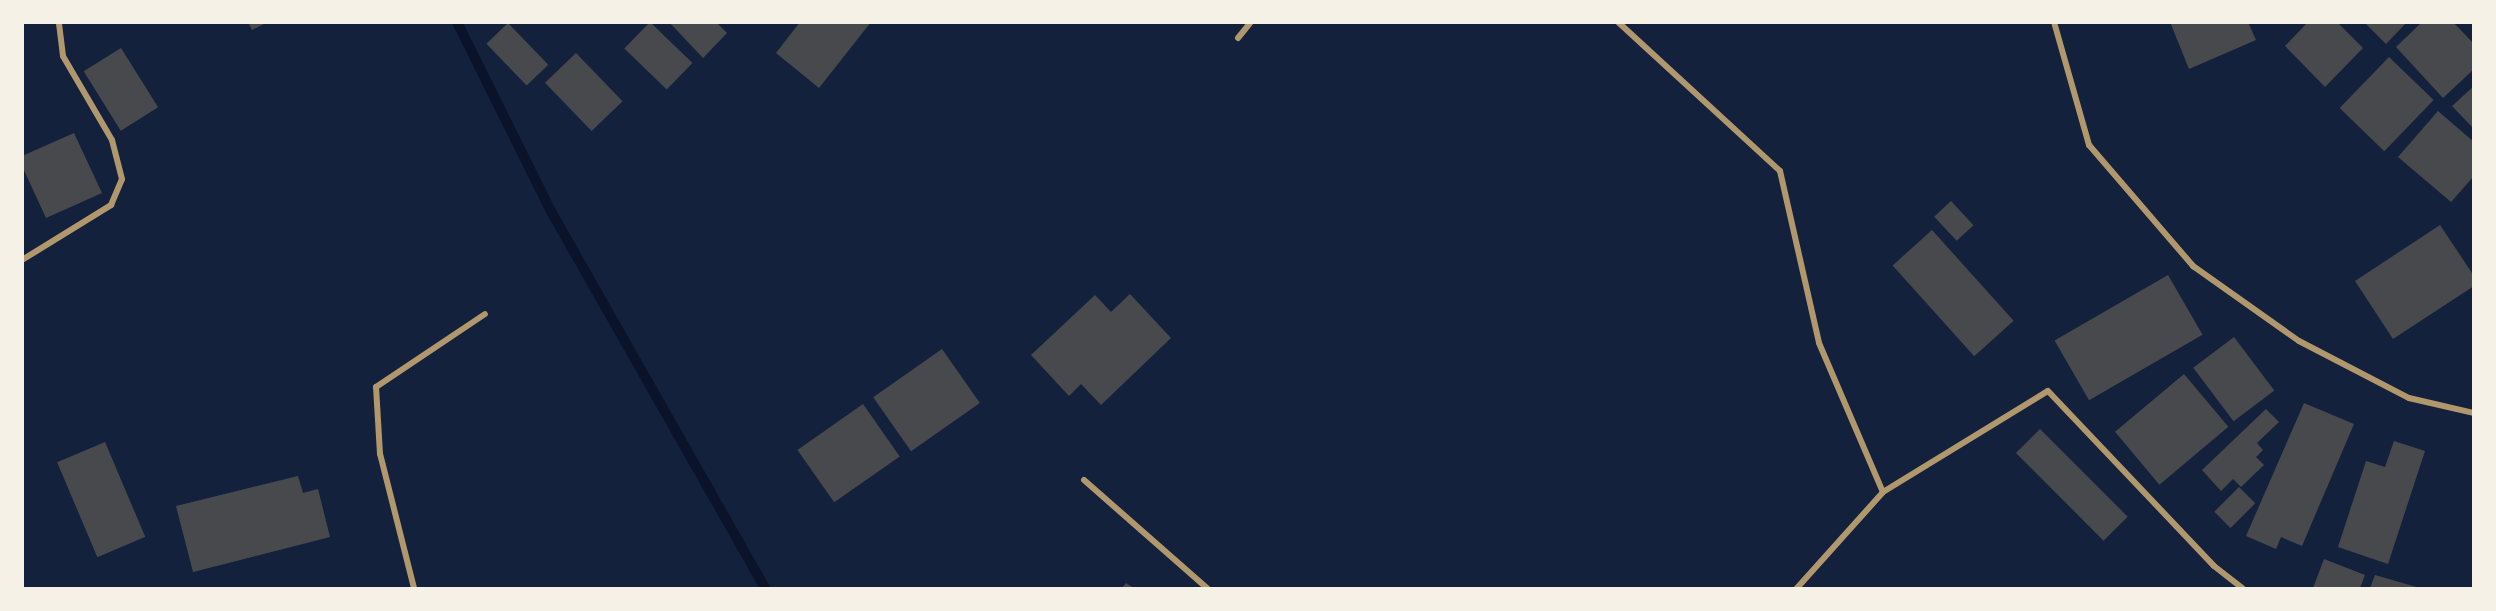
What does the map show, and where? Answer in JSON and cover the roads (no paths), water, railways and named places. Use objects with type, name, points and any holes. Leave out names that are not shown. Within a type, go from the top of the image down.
[{"type":"street","points":[[22,260],[111,205],[122,179],[112,140],[63,56],[59,22]]},
{"type":"street","points":[[1238,38],[1251,22]]},
{"type":"street","points":[[1618,22],[1780,171],[1819,343],[1883,492]]},
{"type":"street","points":[[2054,22],[2089,145],[2193,266],[2299,341],[2409,398],[2474,413]]},
{"type":"street","points":[[414,588],[380,454],[376,387],[485,315]]},
{"type":"street","points":[[1797,588],[1883,492],[2048,391],[2214,566],[2242,588]]},
{"type":"street","points":[[1084,480],[1207,588]]},
{"type":"waterway","points":[[457,22],[552,213],[765,588]]}]
